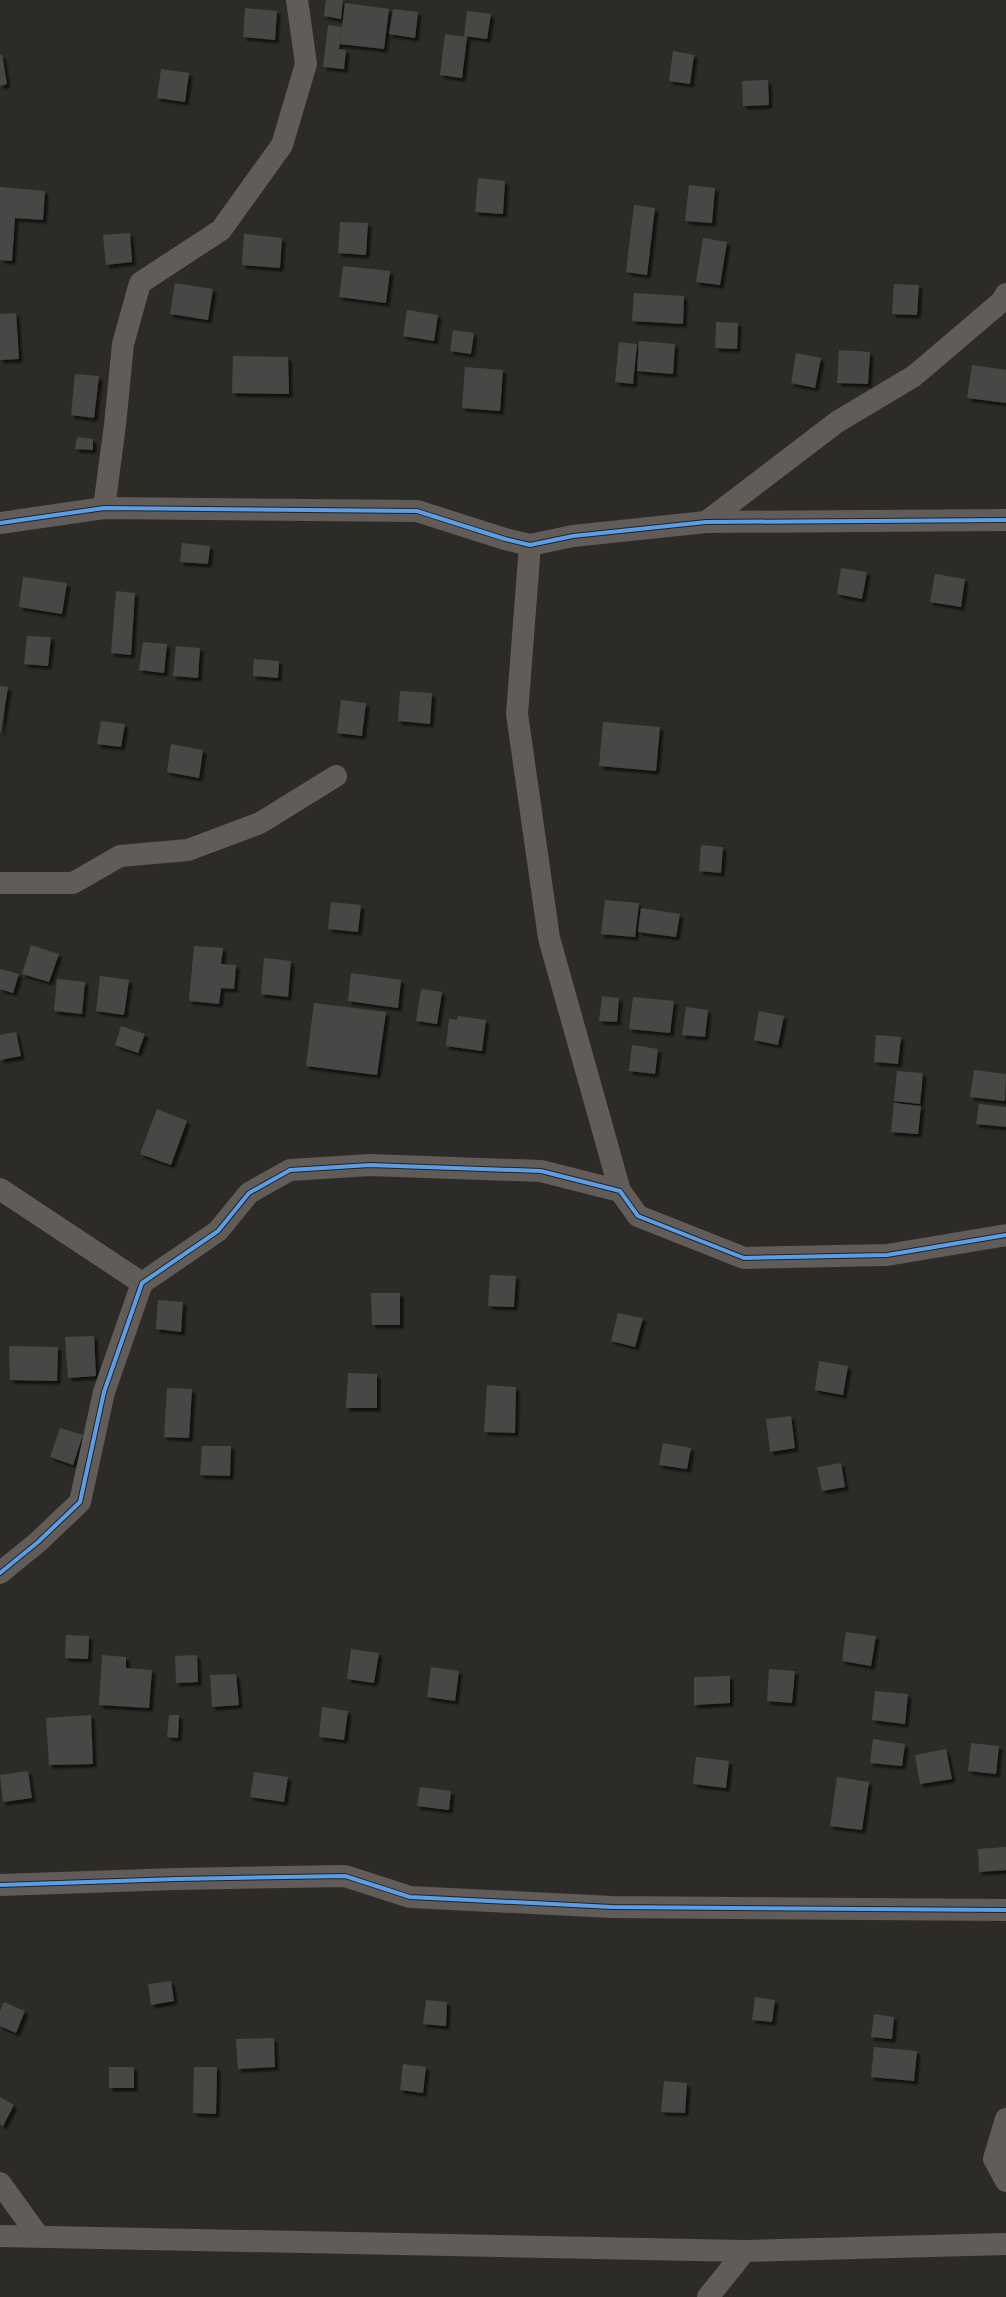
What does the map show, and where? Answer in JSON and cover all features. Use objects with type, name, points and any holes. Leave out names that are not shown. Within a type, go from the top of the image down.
[{"type":"street","points":[[104,508],[115,424],[123,344],[140,283],[221,230],[282,145],[306,64],[297,0]]},
{"type":"street","points":[[706,522],[837,422],[914,376],[1005,301]]},
{"type":"street","points":[[0,523],[104,508],[417,511],[505,539],[530,545],[573,536],[706,522],[1006,520]]},
{"type":"street","points":[[530,545],[517,714],[549,938],[620,1191],[638,1216],[744,1258],[887,1254],[1006,1235]]},
{"type":"street","points":[[0,883],[73,883],[120,856],[188,850],[260,823],[336,776]]},
{"type":"street","points":[[0,1573],[38,1542],[80,1502],[104,1392],[142,1283],[218,1231],[249,1192],[290,1170],[370,1165],[541,1171],[620,1191]]},
{"type":"street","points":[[0,1189],[142,1283]]},
{"type":"street","points":[[0,1885],[345,1876],[410,1897],[441,1899],[612,1907],[1006,1910]]},
{"type":"street","points":[[1006,2119],[994,2159],[1006,2181]]},
{"type":"street","points":[[0,2183],[39,2237]]},
{"type":"street","points":[[0,2236],[745,2251],[1006,2244]]},
{"type":"street","points":[[708,2297],[745,2251]]},
{"type":"building","points":[[326,0],[343,0],[341,19],[324,16]]},
{"type":"building","points":[[345,3],[389,9],[384,49],[340,44]]},
{"type":"building","points":[[245,8],[277,11],[275,40],[243,37]]},
{"type":"building","points":[[393,9],[418,12],[415,38],[389,34]]},
{"type":"building","points":[[467,11],[491,14],[487,39],[464,36]]},
{"type":"building","points":[[328,25],[342,27],[339,49],[346,50],[344,69],[323,67]]},
{"type":"building","points":[[445,34],[467,37],[462,78],[440,75]]},
{"type":"building","points":[[673,51],[694,55],[690,84],[669,81]]},
{"type":"building","points":[[0,55],[2,55],[7,84],[0,86]]},
{"type":"building","points":[[161,69],[189,73],[185,102],[157,98]]},
{"type":"building","points":[[768,80],[769,105],[743,106],[742,81]]},
{"type":"building","points":[[478,178],[505,181],[503,214],[475,212]]},
{"type":"building","points":[[689,185],[715,188],[712,223],[685,221]]},
{"type":"building","points":[[0,187],[45,191],[43,220],[15,218],[12,261],[0,260]]},
{"type":"building","points":[[634,205],[655,208],[647,275],[626,272]]},
{"type":"building","points":[[340,222],[368,223],[366,255],[338,253]]},
{"type":"building","points":[[130,233],[132,262],[106,265],[103,235]]},
{"type":"building","points":[[244,234],[282,238],[280,268],[242,265]]},
{"type":"building","points":[[703,238],[727,242],[720,285],[696,282]]},
{"type":"building","points":[[343,266],[390,271],[386,303],[339,297]]},
{"type":"building","points":[[175,283],[213,289],[208,320],[170,314]]},
{"type":"building","points":[[894,284],[919,285],[917,315],[892,314]]},
{"type":"building","points":[[634,293],[684,296],[683,324],[632,321]]},
{"type":"building","points":[[407,310],[438,315],[434,341],[403,336]]},
{"type":"building","points":[[16,313],[19,359],[0,360],[0,314]]},
{"type":"building","points":[[716,322],[738,323],[737,349],[715,348]]},
{"type":"building","points":[[453,330],[474,333],[471,354],[450,351]]},
{"type":"building","points":[[639,341],[675,344],[673,374],[637,371]]},
{"type":"building","points":[[619,342],[637,344],[633,384],[615,382]]},
{"type":"building","points":[[839,350],[870,352],[868,384],[837,383]]},
{"type":"building","points":[[796,353],[821,358],[815,388],[791,383]]},
{"type":"building","points":[[233,356],[288,357],[289,394],[232,393]]},
{"type":"building","points":[[972,365],[1006,370],[1006,403],[967,398]]},
{"type":"building","points":[[465,367],[503,370],[500,411],[462,408]]},
{"type":"building","points":[[75,374],[99,376],[94,418],[71,415]]},
{"type":"building","points":[[77,437],[93,439],[93,450],[75,449]]},
{"type":"building","points":[[182,543],[210,546],[208,564],[180,562]]},
{"type":"building","points":[[841,568],[867,572],[862,599],[837,594]]},
{"type":"building","points":[[935,574],[965,579],[961,607],[930,602]]},
{"type":"building","points":[[23,577],[67,583],[62,614],[19,607]]},
{"type":"building","points":[[116,591],[135,593],[131,655],[111,653]]},
{"type":"building","points":[[27,636],[51,637],[48,666],[24,664]]},
{"type":"building","points":[[143,642],[167,644],[164,673],[139,670]]},
{"type":"building","points":[[176,646],[200,648],[198,678],[173,676]]},
{"type":"building","points":[[254,659],[279,661],[278,678],[253,676]]},
{"type":"building","points":[[0,686],[8,687],[1,732],[0,732]]},
{"type":"building","points":[[400,691],[432,693],[430,724],[398,721]]},
{"type":"building","points":[[341,700],[366,703],[362,736],[337,733]]},
{"type":"building","points":[[101,721],[125,724],[121,747],[97,744]]},
{"type":"building","points":[[603,722],[660,727],[656,771],[599,766]]},
{"type":"building","points":[[171,744],[203,750],[199,778],[167,772]]},
{"type":"building","points":[[701,845],[723,847],[721,873],[699,871]]},
{"type":"building","points":[[605,900],[639,903],[635,937],[601,934]]},
{"type":"building","points":[[331,902],[361,905],[358,932],[328,929]]},
{"type":"building","points":[[641,908],[680,914],[676,937],[638,932]]},
{"type":"building","points":[[31,945],[59,954],[49,982],[22,974]]},
{"type":"building","points":[[194,946],[223,948],[221,964],[236,965],[234,989],[221,988],[219,1004],[189,1001]]},
{"type":"building","points":[[264,958],[291,961],[288,997],[261,994]]},
{"type":"building","points":[[0,969],[19,974],[13,993],[0,989]]},
{"type":"building","points":[[351,973],[401,980],[398,1008],[348,1001]]},
{"type":"building","points":[[100,976],[129,980],[124,1015],[96,1011]]},
{"type":"building","points":[[57,979],[85,982],[82,1014],[54,1011]]},
{"type":"building","points":[[421,989],[442,992],[437,1024],[416,1021]]},
{"type":"building","points":[[602,996],[619,998],[617,1022],[599,1021]]},
{"type":"building","points":[[633,997],[674,1001],[670,1033],[629,1029]]},
{"type":"building","points":[[314,1003],[386,1012],[377,1075],[306,1066]]},
{"type":"building","points":[[686,1007],[708,1010],[705,1037],[682,1035]]},
{"type":"building","points":[[759,1011],[784,1016],[778,1045],[754,1040]]},
{"type":"building","points":[[458,1016],[486,1020],[482,1051],[446,1046],[449,1019],[457,1020]]},
{"type":"building","points":[[121,1026],[145,1034],[138,1053],[115,1045]]},
{"type":"building","points":[[16,1032],[21,1056],[0,1060],[0,1035]]},
{"type":"building","points":[[876,1035],[901,1037],[898,1064],[874,1062]]},
{"type":"building","points":[[632,1045],[658,1049],[655,1074],[629,1071]]},
{"type":"building","points":[[974,1070],[1006,1074],[1005,1101],[970,1097]]},
{"type":"building","points":[[897,1071],[923,1073],[920,1104],[894,1101]]},
{"type":"building","points":[[894,1103],[921,1106],[918,1134],[891,1132]]},
{"type":"building","points":[[979,1104],[1006,1107],[1006,1127],[976,1124]]},
{"type":"building","points":[[157,1109],[187,1121],[171,1165],[140,1154]]},
{"type":"building","points":[[490,1275],[516,1276],[514,1307],[488,1306]]},
{"type":"building","points":[[371,1293],[400,1293],[400,1325],[372,1325]]},
{"type":"building","points":[[158,1300],[183,1302],[181,1332],[156,1329]]},
{"type":"building","points":[[618,1313],[643,1318],[635,1347],[611,1341]]},
{"type":"building","points":[[94,1336],[96,1376],[68,1378],[65,1337]]},
{"type":"building","points":[[9,1346],[58,1347],[57,1381],[10,1380]]},
{"type":"building","points":[[819,1361],[848,1366],[843,1395],[815,1390]]},
{"type":"building","points":[[348,1373],[377,1374],[377,1408],[346,1408]]},
{"type":"building","points":[[487,1385],[516,1387],[515,1433],[484,1432]]},
{"type":"building","points":[[167,1388],[192,1389],[189,1438],[164,1437]]},
{"type":"building","points":[[791,1416],[795,1448],[770,1452],[766,1419]]},
{"type":"building","points":[[60,1428],[83,1435],[73,1465],[50,1457]]},
{"type":"building","points":[[663,1443],[691,1448],[687,1469],[659,1465]]},
{"type":"building","points":[[202,1446],[231,1446],[230,1476],[200,1475]]},
{"type":"building","points":[[841,1463],[845,1487],[822,1491],[817,1467]]},
{"type":"building","points":[[846,1632],[876,1636],[871,1666],[842,1661]]},
{"type":"building","points":[[66,1635],[89,1636],[88,1659],[65,1658]]},
{"type":"building","points":[[351,1649],[379,1653],[374,1683],[347,1679]]},
{"type":"building","points":[[102,1655],[126,1657],[126,1668],[152,1670],[149,1708],[99,1705]]},
{"type":"building","points":[[197,1655],[198,1682],[176,1683],[175,1656]]},
{"type":"building","points":[[431,1667],[459,1671],[455,1701],[427,1697]]},
{"type":"building","points":[[769,1669],[795,1671],[792,1703],[767,1701]]},
{"type":"building","points":[[236,1674],[239,1705],[212,1707],[210,1675]]},
{"type":"building","points":[[730,1676],[730,1703],[694,1705],[694,1677]]},
{"type":"building","points":[[875,1691],[908,1694],[905,1724],[872,1720]]},
{"type":"building","points":[[322,1707],[348,1711],[344,1740],[319,1737]]},
{"type":"building","points":[[91,1715],[93,1764],[49,1765],[46,1718]]},
{"type":"building","points":[[169,1715],[179,1715],[178,1738],[167,1737]]},
{"type":"building","points":[[873,1739],[905,1744],[902,1766],[870,1763]]},
{"type":"building","points":[[971,1743],[999,1746],[996,1774],[968,1771]]},
{"type":"building","points":[[946,1749],[952,1779],[920,1784],[915,1755]]},
{"type":"building","points":[[696,1757],[729,1761],[726,1788],[693,1784]]},
{"type":"building","points":[[28,1771],[32,1798],[3,1802],[0,1775]]},
{"type":"building","points":[[254,1772],[288,1777],[284,1802],[250,1797]]},
{"type":"building","points":[[837,1777],[869,1782],[862,1830],[830,1826]]},
{"type":"building","points":[[420,1787],[451,1791],[449,1810],[417,1806]]},
{"type":"building","points":[[1006,1847],[1006,1870],[979,1872],[978,1849]]},
{"type":"building","points":[[171,1981],[174,2001],[151,2005],[148,1984]]},
{"type":"building","points":[[755,1997],[775,2000],[772,2022],[752,2020]]},
{"type":"building","points":[[426,2000],[447,2002],[446,2026],[423,2024]]},
{"type":"building","points":[[4,2002],[25,2011],[16,2033],[0,2026],[0,2011]]},
{"type":"building","points":[[874,2014],[894,2017],[892,2039],[871,2037]]},
{"type":"building","points":[[274,2038],[275,2067],[238,2069],[236,2039]]},
{"type":"building","points":[[874,2047],[917,2051],[914,2081],[871,2077]]},
{"type":"building","points":[[403,2064],[426,2067],[423,2093],[400,2090]]},
{"type":"building","points":[[109,2067],[134,2067],[134,2088],[109,2088]]},
{"type":"building","points":[[194,2067],[217,2067],[216,2114],[193,2113]]},
{"type":"building","points":[[664,2081],[687,2083],[685,2113],[661,2112]]},
{"type":"building","points":[[0,2097],[14,2105],[3,2126],[0,2124]]},
{"type":"cycle path","points":[[0,523],[104,508],[417,511],[505,539],[530,545],[573,536],[706,522],[1006,520]]},
{"type":"cycle path","points":[[0,1573],[38,1542],[80,1502],[104,1392],[142,1283],[218,1231],[249,1193],[290,1170],[370,1165],[541,1171],[620,1191],[638,1216],[744,1258],[887,1255],[1006,1235]]},
{"type":"cycle path","points":[[0,1885],[176,1879],[345,1876],[410,1897],[612,1907],[1006,1910]]}]
